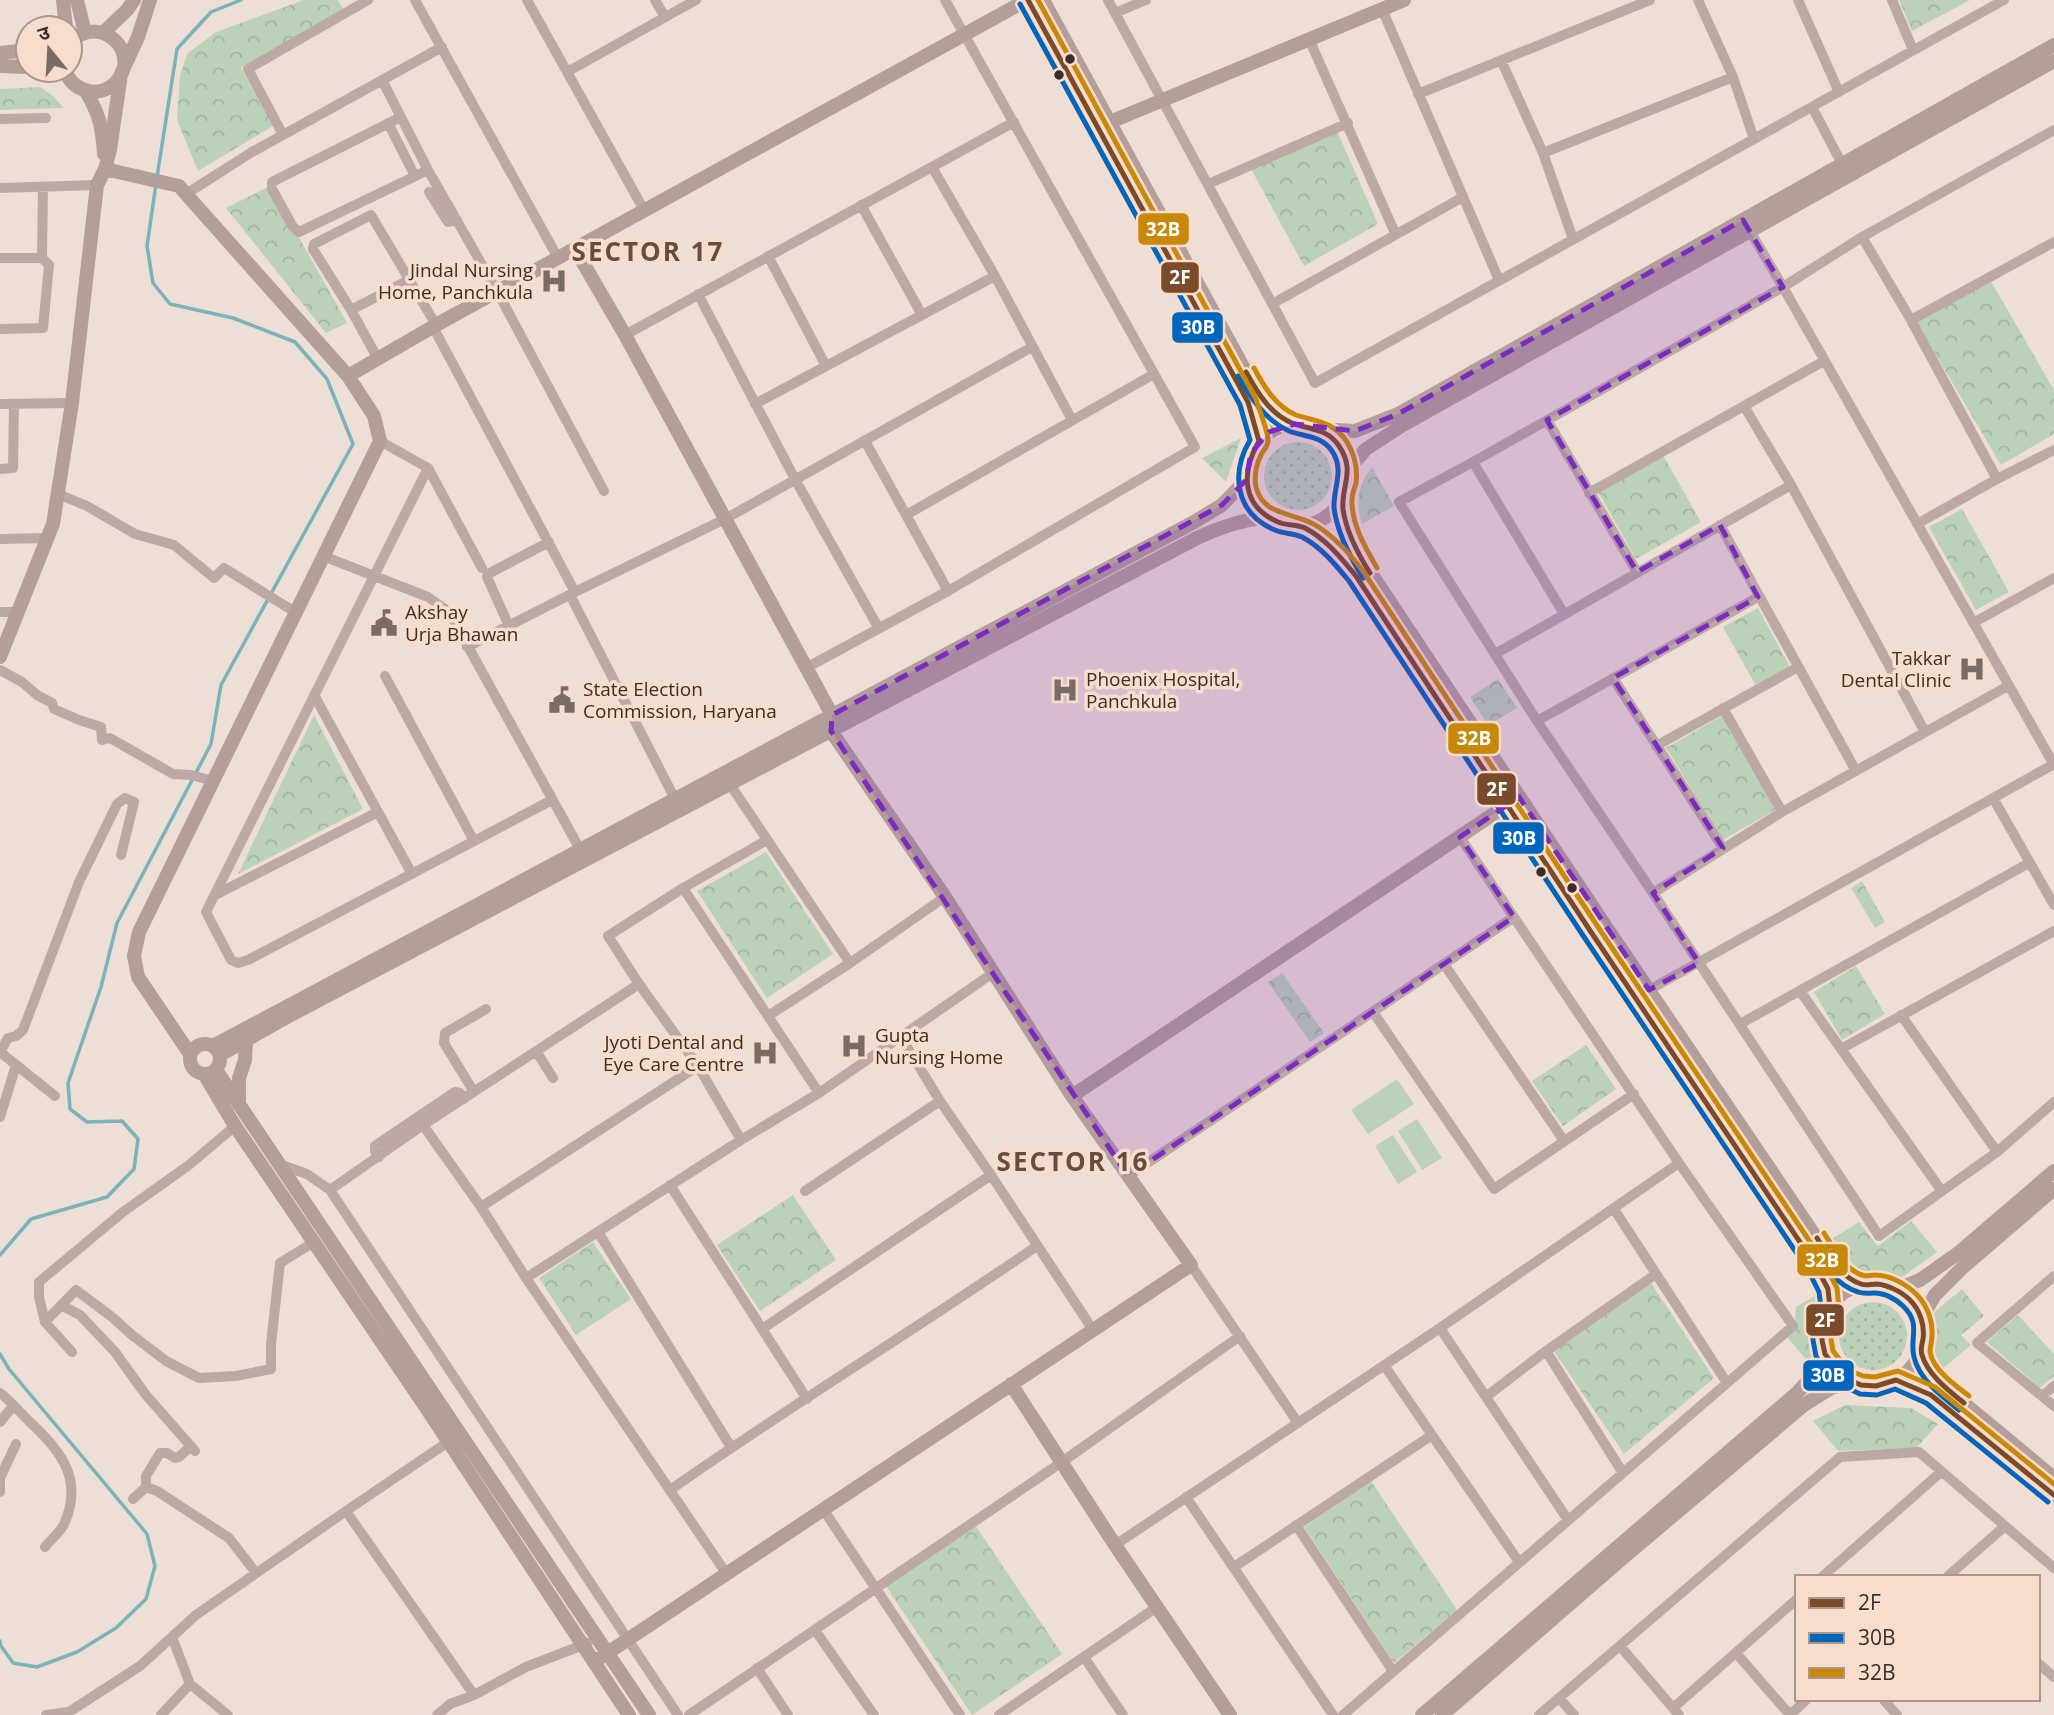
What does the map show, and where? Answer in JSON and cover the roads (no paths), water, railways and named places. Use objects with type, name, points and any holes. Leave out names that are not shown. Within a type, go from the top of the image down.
[{"type":"street","points":[[0,657],[53,524],[72,403],[97,185],[110,150],[124,58],[122,49],[111,36],[94,31],[85,33],[77,0]]},
{"type":"street","points":[[103,33],[134,0]]},
{"type":"street","points":[[74,84],[93,92],[110,87],[121,74],[138,37],[150,0]]},
{"type":"street","points":[[283,135],[248,69],[368,0]]},
{"type":"street","points":[[415,0],[558,258]]},
{"type":"street","points":[[527,0],[644,211]]},
{"type":"street","points":[[655,0],[665,17]]},
{"type":"street","points":[[567,72],[696,0]]},
{"type":"street","points":[[806,668],[948,591],[1195,447],[945,0]]},
{"type":"street","points":[[348,376],[497,291],[1027,0],[1248,402],[1259,441]]},
{"type":"street","points":[[1043,0],[1259,396],[1275,412],[1295,424],[1317,429],[1354,430],[1398,414],[2054,61]]},
{"type":"street","points":[[1108,0],[1315,383],[2000,1]]},
{"type":"street","points":[[1115,12],[1146,0]]},
{"type":"street","points":[[1110,122],[1404,0]]},
{"type":"street","points":[[1418,94],[1650,0]]},
{"type":"street","points":[[1698,0],[1733,77],[1754,139]]},
{"type":"street","points":[[1798,0],[1839,92]]},
{"type":"street","points":[[1892,0],[1913,50]]},
{"type":"street","points":[[1382,9],[1499,280]]},
{"type":"street","points":[[1309,39],[1395,233]]},
{"type":"street","points":[[1348,470],[1366,449],[1403,425],[1746,225],[1842,163],[2054,45]]},
{"type":"street","points":[[186,194],[283,135],[442,47]]},
{"type":"street","points":[[1501,60],[1543,153],[1573,239]]},
{"type":"street","points":[[1543,153],[1733,77]]},
{"type":"street","points":[[382,80],[428,170],[497,291],[604,491]]},
{"type":"street","points":[[85,90],[97,110],[105,169]]},
{"type":"street","points":[[1812,107],[1842,163]]},
{"type":"street","points":[[401,117],[272,182],[272,189],[293,227],[299,232],[428,170]]},
{"type":"street","points":[[0,118],[46,118]]},
{"type":"street","points":[[625,335],[1014,122]]},
{"type":"street","points":[[388,123],[415,176]]},
{"type":"street","points":[[1208,184],[1348,123]]},
{"type":"street","points":[[2054,130],[1862,237],[1783,287],[1399,502],[1537,721],[1880,1236],[1997,1152],[2054,1102]]},
{"type":"street","points":[[932,167],[995,276],[1072,419]]},
{"type":"street","points":[[105,169],[179,186],[348,376],[374,416],[380,441],[139,932],[134,956],[138,977],[190,1054],[193,1069],[213,1061],[583,855],[675,799],[831,731],[1197,538],[1224,526],[1267,517]]},
{"type":"street","points":[[0,188],[97,185]]},
{"type":"street","points":[[42,258],[43,187]]},
{"type":"street","points":[[429,192],[448,222],[457,220]]},
{"type":"street","points":[[1272,303],[1463,197]]},
{"type":"street","points":[[862,205],[922,315]]},
{"type":"street","points":[[377,359],[313,246],[369,214],[373,216],[409,280],[549,542],[675,799]]},
{"type":"street","points":[[1649,990],[2054,765],[1746,225]]},
{"type":"street","points":[[1862,237],[1911,320],[1997,479]]},
{"type":"street","points":[[1911,320],[2054,242]]},
{"type":"street","points":[[575,248],[832,715],[831,731],[945,897],[1072,1096],[1298,1423]]},
{"type":"street","points":[[768,256],[826,366]]},
{"type":"street","points":[[0,258],[42,258],[49,265],[43,328],[0,329]]},
{"type":"street","points":[[754,404],[995,276]]},
{"type":"street","points":[[351,310],[409,280]]},
{"type":"street","points":[[698,294],[754,404],[878,627]]},
{"type":"street","points":[[467,647],[725,519],[1032,347]]},
{"type":"street","points":[[1589,493],[1824,361]]},
{"type":"street","points":[[906,515],[1154,374]]},
{"type":"street","points":[[0,404],[72,403]]},
{"type":"street","points":[[0,469],[13,468],[15,404]]},
{"type":"street","points":[[1744,406],[1791,485],[1925,732]]},
{"type":"street","points":[[1547,420],[1637,572]]},
{"type":"street","points":[[1295,424],[1277,429],[1259,441],[1249,457],[1246,480],[1253,501],[1267,517],[1285,525],[1300,526],[1321,520],[1334,510],[1343,497],[1348,470],[1339,447],[1332,438],[1317,429]]},
{"type":"street","points":[[380,441],[428,468],[482,568]]},
{"type":"street","points":[[865,441],[948,591]]},
{"type":"street","points":[[1917,524],[2054,450]]},
{"type":"street","points":[[1474,462],[1564,614]]},
{"type":"street","points":[[428,468],[206,912],[231,960],[238,963],[248,960],[552,800]]},
{"type":"street","points":[[213,1061],[299,1011],[726,779],[832,715],[1194,522],[1222,505],[1246,480]]},
{"type":"street","points":[[1495,654],[1791,485]]},
{"type":"street","points":[[58,494],[87,506],[135,534],[174,545],[214,578],[224,568],[295,612]]},
{"type":"street","points":[[1343,497],[1349,532],[1368,569],[1830,1258],[1846,1275],[1862,1285]]},
{"type":"street","points":[[1720,525],[1856,771]]},
{"type":"street","points":[[1300,526],[1335,548],[1356,576],[1598,944],[1816,1266],[1828,1289],[1830,1308]]},
{"type":"street","points":[[0,539],[48,538]]},
{"type":"street","points":[[509,625],[488,575],[549,542]]},
{"type":"street","points":[[323,556],[428,597],[449,612],[583,855]]},
{"type":"street","points":[[1973,623],[2051,579],[2054,592]]},
{"type":"street","points":[[1537,721],[1758,597]]},
{"type":"street","points":[[0,612],[18,612]]},
{"type":"street","points":[[1656,746],[1798,667]]},
{"type":"street","points":[[0,670],[52,703],[54,709],[101,727],[102,740],[110,738],[173,774],[191,775],[213,781]]},
{"type":"street","points":[[385,676],[474,841]]},
{"type":"street","points":[[1613,678],[1724,848]]},
{"type":"street","points":[[1653,892],[1782,812],[2008,686]]},
{"type":"street","points":[[314,695],[412,874]]},
{"type":"street","points":[[1723,708],[1782,812]]},
{"type":"street","points":[[726,779],[850,963]]},
{"type":"street","points":[[55,1096],[0,1052],[8,1038],[23,1030],[79,882],[117,804],[125,798],[134,802],[121,855]]},
{"type":"street","points":[[1993,798],[2054,905]]},
{"type":"street","points":[[1072,1096],[1507,805]]},
{"type":"street","points":[[215,895],[378,812]]},
{"type":"street","points":[[1343,1715],[1793,1326],[1679,1163],[1460,837]]},
{"type":"street","points":[[741,1140],[698,1066],[608,936],[684,888],[767,841]]},
{"type":"street","points":[[1740,1024],[2029,863]]},
{"type":"street","points":[[684,888],[819,1093]]},
{"type":"street","points":[[768,1016],[945,897]]},
{"type":"street","points":[[1128,1176],[1514,917]]},
{"type":"street","points":[[1840,1049],[2054,931]]},
{"type":"street","points":[[1444,964],[1564,1141]]},
{"type":"street","points":[[526,1278],[819,1093],[993,973]]},
{"type":"street","points":[[330,1190],[423,1125],[639,984]]},
{"type":"street","points":[[1800,991],[1941,1191]]},
{"type":"street","points":[[474,1092],[443,1038],[445,1033],[486,1009]]},
{"type":"street","points":[[1373,1012],[1494,1189],[1634,1094]]},
{"type":"street","points":[[1901,1015],[1997,1152]]},
{"type":"street","points":[[901,1037],[940,1101],[1093,1330]]},
{"type":"street","points":[[239,1106],[239,1078],[246,1041]]},
{"type":"street","points":[[190,1054],[200,1045],[209,1044],[235,1126],[649,1715]]},
{"type":"street","points":[[536,1051],[553,1078]]},
{"type":"street","points":[[213,1061],[239,1106],[455,1438],[583,1646],[629,1715]]},
{"type":"street","points":[[0,1117],[16,1065]]},
{"type":"street","points":[[481,1207],[698,1066]]},
{"type":"street","points":[[379,1157],[374,1151],[375,1146],[455,1092],[460,1093],[464,1099]]},
{"type":"street","points":[[805,1191],[940,1101]]},
{"type":"street","points":[[423,1125],[481,1207],[526,1278],[726,1573]]},
{"type":"street","points":[[72,1352],[45,1322],[39,1297],[39,1282],[123,1212],[189,1165],[235,1126]]},
{"type":"street","points":[[1115,1545],[1440,1328],[1679,1163]]},
{"type":"street","points":[[279,1164],[307,1174],[330,1190],[678,1715]]},
{"type":"street","points":[[1895,1290],[1920,1280],[1957,1254],[2054,1171]]},
{"type":"street","points":[[762,1329],[991,1175]]},
{"type":"street","points":[[670,1185],[807,1399]]},
{"type":"street","points":[[1921,1319],[1935,1295],[1962,1268],[2054,1189]]},
{"type":"street","points":[[1614,1209],[1727,1383]]},
{"type":"street","points":[[598,1232],[732,1447]]},
{"type":"street","points":[[45,1322],[76,1290],[166,1361],[200,1378],[236,1376],[271,1369],[271,1344],[280,1263],[314,1242]]},
{"type":"street","points":[[670,1490],[1037,1246]]},
{"type":"street","points":[[594,1662],[1191,1265]]},
{"type":"street","points":[[1487,1396],[1656,1274]]},
{"type":"street","points":[[2054,1276],[1977,1343],[2054,1406]]},
{"type":"street","points":[[1877,1284],[1895,1290],[1912,1302],[1921,1319],[1921,1351],[1910,1369],[1896,1380],[1876,1386],[1854,1382],[1835,1369],[1825,1354],[1821,1332],[1830,1308],[1845,1292],[1862,1285],[1877,1284]]},
{"type":"street","points":[[61,1305],[80,1315],[115,1352],[146,1395],[193,1448],[175,1458],[167,1453],[160,1453],[146,1476],[146,1487],[132,1499]]},
{"type":"street","points":[[1440,1328],[1568,1520]]},
{"type":"street","points":[[689,1715],[1062,1462],[1240,1336]]},
{"type":"street","points":[[1546,1351],[1623,1473]]},
{"type":"street","points":[[1921,1351],[1931,1372],[1944,1387],[2054,1478]]},
{"type":"street","points":[[1422,1715],[1798,1392],[1814,1374],[1825,1354]]},
{"type":"street","points":[[1384,1365],[1520,1562]]},
{"type":"street","points":[[1896,1380],[1931,1395],[2054,1495]]},
{"type":"street","points":[[1442,1715],[1804,1405],[1830,1388],[1854,1382]]},
{"type":"street","points":[[1011,1384],[1115,1545],[1230,1715]]},
{"type":"street","points":[[2042,1396],[2054,1386]]},
{"type":"street","points":[[0,1394],[54,1444],[71,1482],[73,1493],[65,1524],[45,1547]]},
{"type":"street","points":[[0,1422],[13,1406]]},
{"type":"street","points":[[1234,1567],[1432,1435]]},
{"type":"street","points":[[46,1715],[69,1712],[140,1666],[196,1615],[345,1510],[455,1438]]},
{"type":"street","points":[[0,1492],[1,1478],[16,1444]]},
{"type":"street","points":[[1539,1715],[1840,1457],[1919,1452],[2054,1568]]},
{"type":"street","points":[[1824,1575],[1941,1472]]},
{"type":"street","points":[[146,1487],[157,1491],[229,1538],[256,1573]]},
{"type":"street","points":[[1186,1497],[1334,1715]]},
{"type":"street","points":[[824,1509],[960,1715]]},
{"type":"street","points":[[345,1510],[474,1695]]},
{"type":"street","points":[[1296,1525],[1393,1671]]},
{"type":"street","points":[[1949,1575],[2004,1526]]},
{"type":"street","points":[[1620,1646],[1676,1711],[1795,1601]]},
{"type":"street","points":[[999,1715],[1157,1607]]},
{"type":"street","points":[[815,1630],[874,1715]]},
{"type":"street","points":[[172,1637],[190,1684],[228,1715]]},
{"type":"street","points":[[437,1715],[450,1704],[474,1695],[526,1667],[598,1639]]},
{"type":"street","points":[[1736,1653],[1790,1715],[1805,1701]]},
{"type":"street","points":[[1084,1657],[1123,1715]]},
{"type":"street","points":[[2040,1666],[2054,1677]]},
{"type":"street","points":[[757,1668],[788,1715]]},
{"type":"street","points":[[161,1715],[190,1684]]},
{"type":"street","points":[[1559,1698],[1574,1715]]},
{"type":"street","points":[[1885,1701],[1897,1715]]},
{"type":"waterway","points":[[157,177],[177,49],[211,12],[241,0]]},
{"type":"waterway","points":[[0,1255],[31,1219],[107,1197],[134,1169],[138,1139],[122,1121],[87,1122],[70,1109],[68,1083],[101,987],[117,923],[211,744],[221,685],[353,444],[327,379],[295,342],[233,318],[170,304],[153,283],[147,246],[156,184]]},
{"type":"waterway","points":[[0,1354],[9,1369],[147,1534],[155,1566],[146,1599],[116,1628],[77,1652],[37,1667],[13,1663],[0,1641]]},
{"type":"place","name":"Jindal Nursing Home, Panchkula","points":[[554,281]]},
{"type":"place","name":"Akshay Urja Bhawan","points":[[384,623]]},
{"type":"place","name":"Takkar Dental Clinic","points":[[1972,669]]},
{"type":"place","name":"Phoenix Hospital, Panchkula","points":[[1065,690]]},
{"type":"place","name":"State Election Commission, Haryana","points":[[562,700]]},
{"type":"place","name":"Gupta Nursing Home","points":[[854,1046]]},
{"type":"place","name":"Jyoti Dental and Eye Care Centre","points":[[765,1053]]},
{"type":"district","name":"SECTOR 17","points":[[648,252]]},
{"type":"district","name":"SECTOR 16","points":[[1073,1162]]}]
